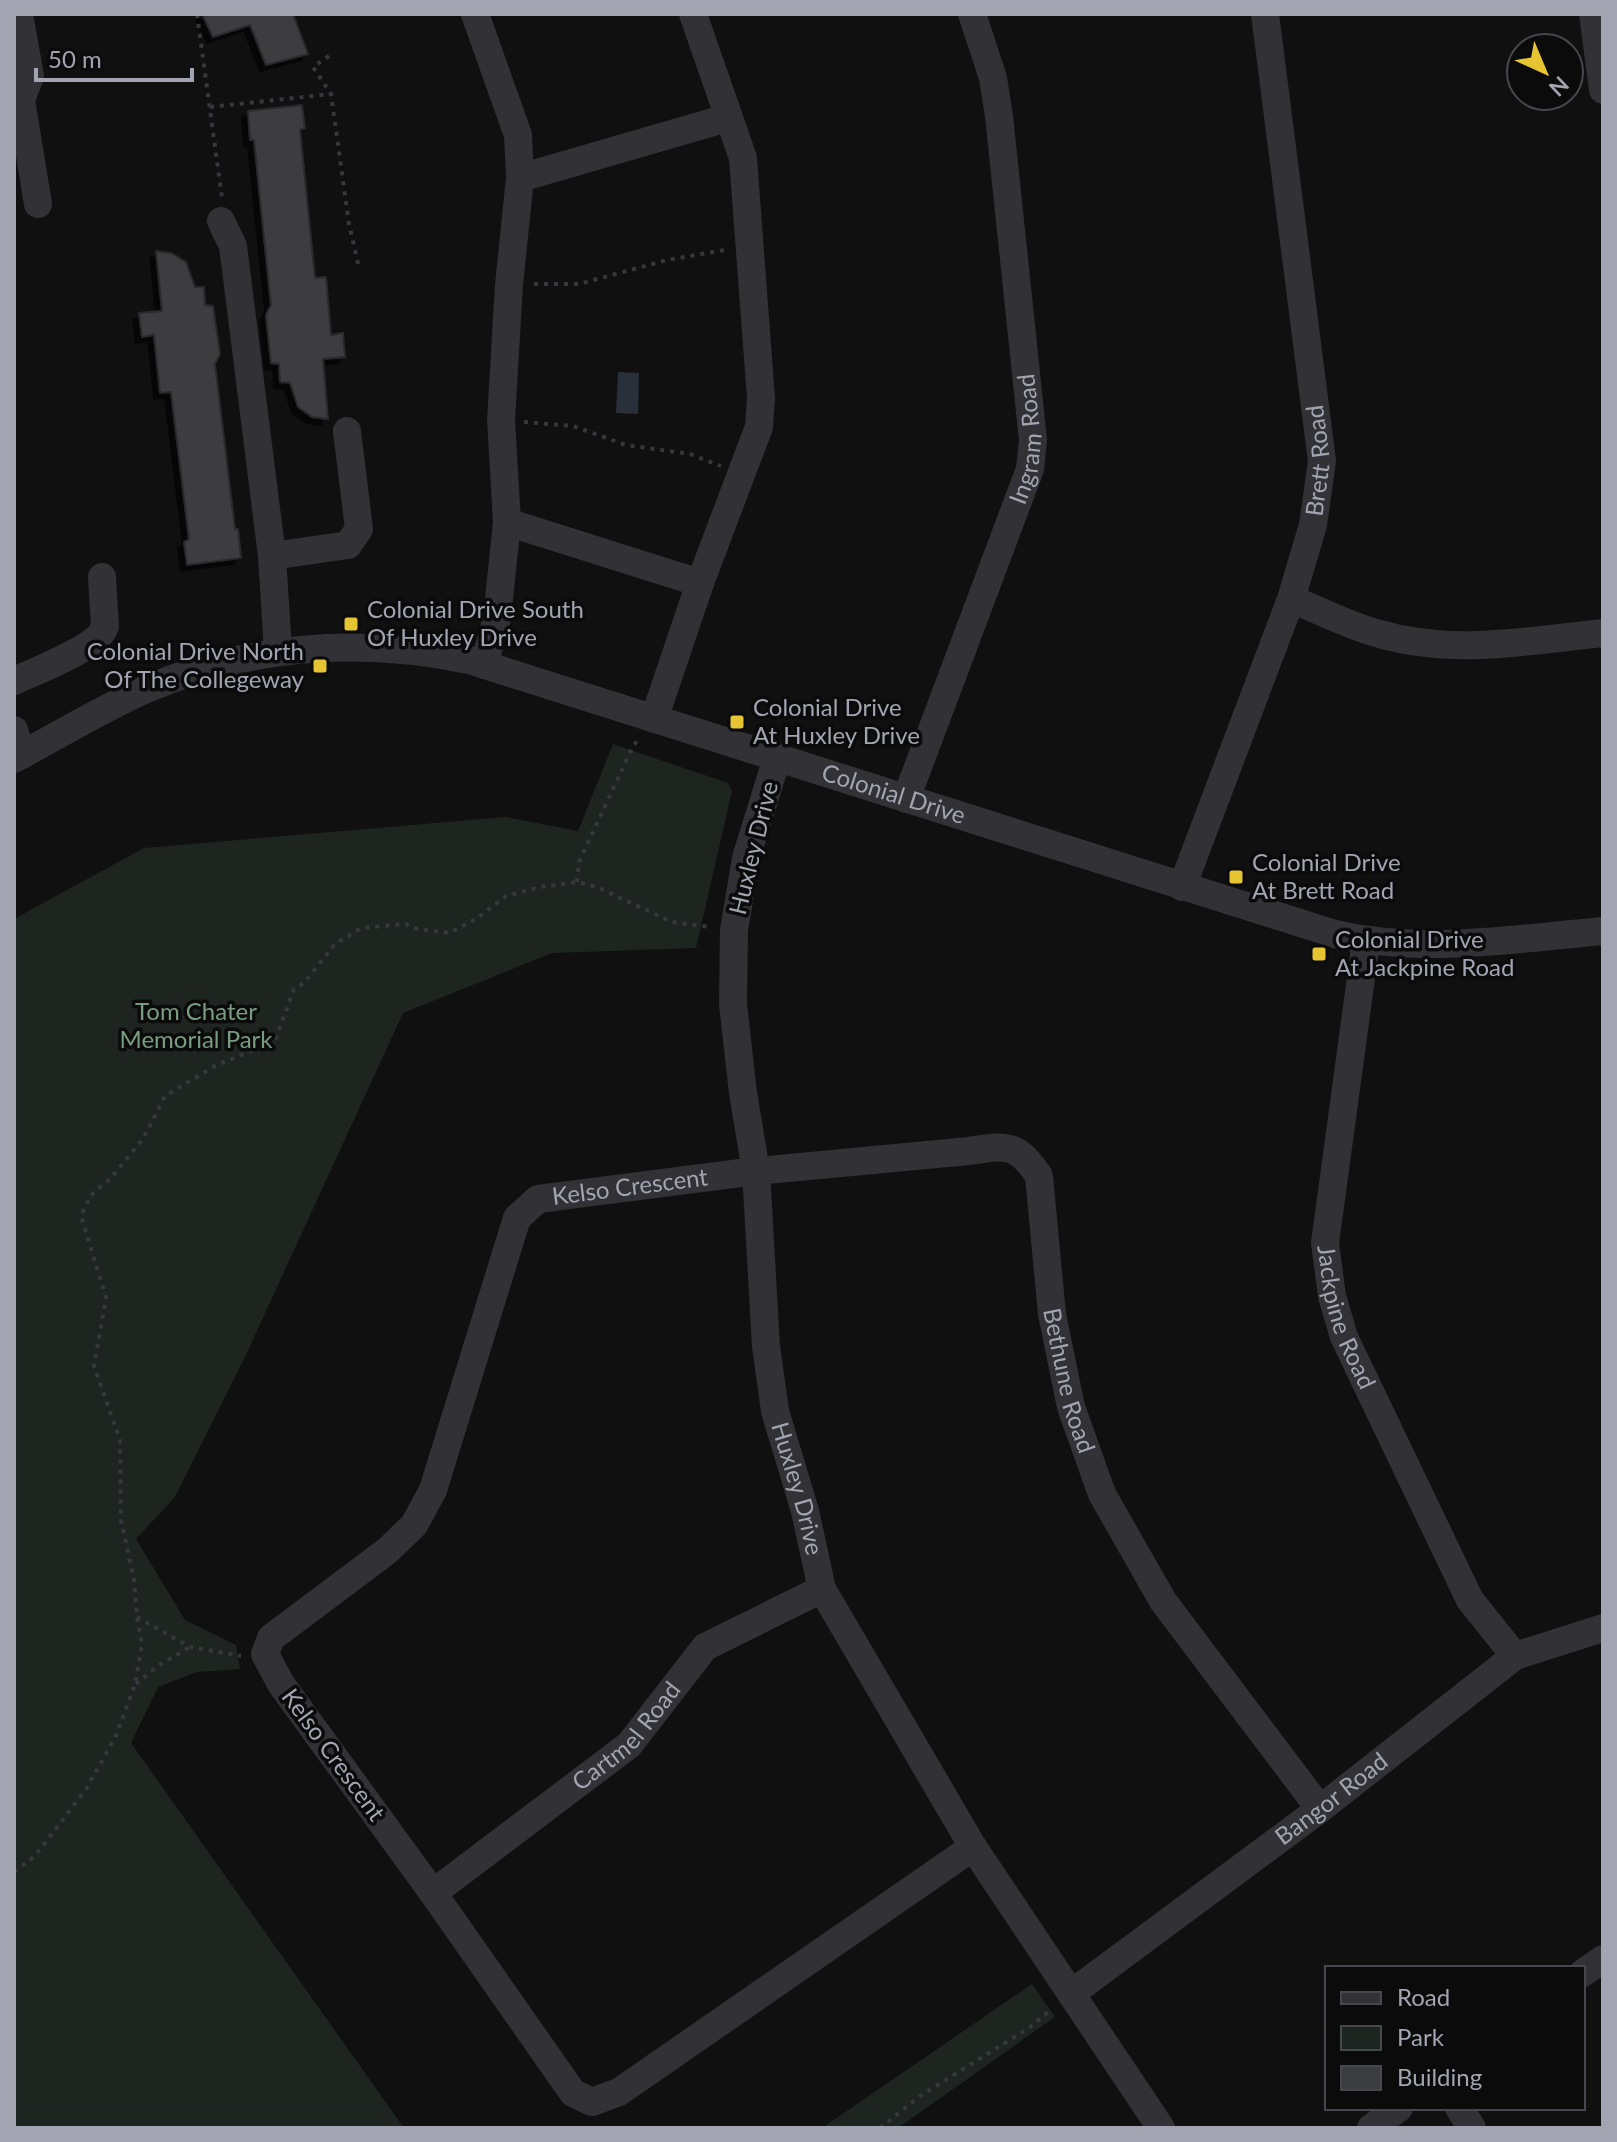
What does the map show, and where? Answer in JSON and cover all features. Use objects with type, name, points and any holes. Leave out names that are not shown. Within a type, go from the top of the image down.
[{"type":"street","points":[[19,14],[30,76],[18,101],[38,204]]},
{"type":"street","points":[[475,14],[518,135],[520,178],[509,285],[501,420],[507,522],[497,618],[484,665]]},
{"type":"street","points":[[654,719],[700,583],[759,427],[761,398],[743,158],[693,14]]},
{"type":"street","name":"Ingram Road","points":[[906,799],[1030,469],[1033,440],[999,116],[993,78],[972,14]]},
{"type":"street","name":"Brett Road","points":[[1182,887],[1291,599],[1313,525],[1322,461],[1265,14]]},
{"type":"street","points":[[1593,14],[1603,90]]},
{"type":"street","points":[[520,178],[727,118]]},
{"type":"street","points":[[221,221],[233,246],[272,556],[278,651]]},
{"type":"street","points":[[272,556],[348,545],[359,529],[347,431]]},
{"type":"street","points":[[507,522],[700,583]]},
{"type":"street","points":[[14,681],[87,645],[103,633],[102,577]]},
{"type":"street","points":[[1291,599],[1376,633],[1429,644],[1466,647],[1603,633]]},
{"type":"street","name":"Colonial Drive","points":[[17,748],[207,666],[278,651],[329,646],[381,646],[433,652],[484,665],[1305,927],[1366,941],[1448,942],[1603,931]]},
{"type":"street","name":"Huxley Drive","points":[[777,758],[746,858],[734,930],[733,1004],[756,1171],[766,1346],[775,1411],[805,1511],[822,1589],[973,1847],[1161,2128]]},
{"type":"street","name":"Jackpine Road","points":[[1366,941],[1325,1243],[1332,1296],[1344,1337],[1470,1600],[1515,1656]]},
{"type":"street","name":"Bethune Road","points":[[756,1171],[1002,1146],[1027,1158],[1039,1176],[1052,1314],[1071,1407],[1102,1494],[1163,1601],[1320,1809]]},
{"type":"street","name":"Kelso Crescent","points":[[756,1171],[538,1199],[517,1218],[433,1490],[414,1525],[387,1551],[271,1638],[265,1654],[281,1684],[573,2093],[592,2102],[619,2092],[973,1847]]},
{"type":"street","name":"Cartmel Road","points":[[433,1893],[629,1745],[705,1647],[822,1589]]},
{"type":"street","name":"Bangor Road","points":[[1072,1993],[1320,1809],[1515,1656],[1603,1628]]},
{"type":"street","points":[[1585,1972],[1603,1959]]},
{"type":"street","points":[[1371,2128],[1396,2110]]},
{"type":"street","points":[[1460,2110],[1472,2128]]},
{"type":"path","points":[[197,14],[222,199],[221,221]]},
{"type":"path","points":[[329,56],[313,67],[331,94],[349,224],[359,268]]},
{"type":"path","points":[[210,107],[331,94]]},
{"type":"path","points":[[509,285],[579,284],[667,260],[751,245]]},
{"type":"path","points":[[501,420],[573,426],[626,445],[690,454],[742,474]]},
{"type":"path","points":[[577,882],[579,862],[633,746],[654,719]]},
{"type":"path","points":[[14,1872],[35,1856],[86,1789],[116,1736],[135,1684],[142,1644],[134,1580],[121,1520],[120,1440],[94,1366],[106,1298],[81,1216],[91,1195],[110,1179],[143,1139],[165,1096],[215,1066],[275,1041],[294,989],[304,983],[335,944],[361,928],[406,924],[413,928],[449,933],[476,919],[506,896],[577,882],[597,887],[672,922],[734,930]]},
{"type":"path","points":[[137,1617],[190,1647],[239,1657],[265,1654]]},
{"type":"path","points":[[135,1684],[190,1647]]},
{"type":"path","points":[[880,2128],[920,2096],[1029,2028],[1072,1993]]},
{"type":"green space","name":"Tom Chater Memorial Park","points":[[613,744],[728,783],[732,791],[696,948],[552,953],[403,1013],[244,1359],[175,1497],[136,1539],[185,1620],[236,1645],[240,1669],[197,1672],[158,1687],[131,1743],[404,2128],[14,2128],[14,919],[144,848],[506,817],[578,831]]},
{"type":"green space","points":[[1032,1984],[1055,2017],[898,2128],[822,2128]]},
{"type":"shaded area","points":[[618,372],[639,373],[638,414],[616,413]]},
{"type":"building","points":[[202,14],[293,14],[308,54],[266,65],[250,25],[213,37]]},
{"type":"building","points":[[302,105],[305,128],[300,130],[315,278],[326,277],[331,335],[343,333],[345,357],[323,359],[328,419],[312,417],[298,407],[290,383],[280,382],[279,364],[271,363],[266,315],[271,305],[254,140],[250,140],[248,111]]},
{"type":"building","points":[[156,251],[171,253],[186,262],[195,287],[204,287],[205,305],[213,306],[220,354],[215,364],[241,558],[187,565],[184,542],[189,539],[171,392],[160,393],[154,335],[142,337],[139,313],[162,311]]},
{"type":"place","name":"Colonial Drive South Of Huxley Drive","points":[[351,624]]},
{"type":"place","name":"Colonial Drive North Of The Collegeway","points":[[320,666]]},
{"type":"place","name":"Colonial Drive At Huxley Drive","points":[[737,722]]},
{"type":"place","name":"Colonial Drive At Brett Road","points":[[1236,877]]},
{"type":"place","name":"Colonial Drive At Jackpine Road","points":[[1319,954]]}]
